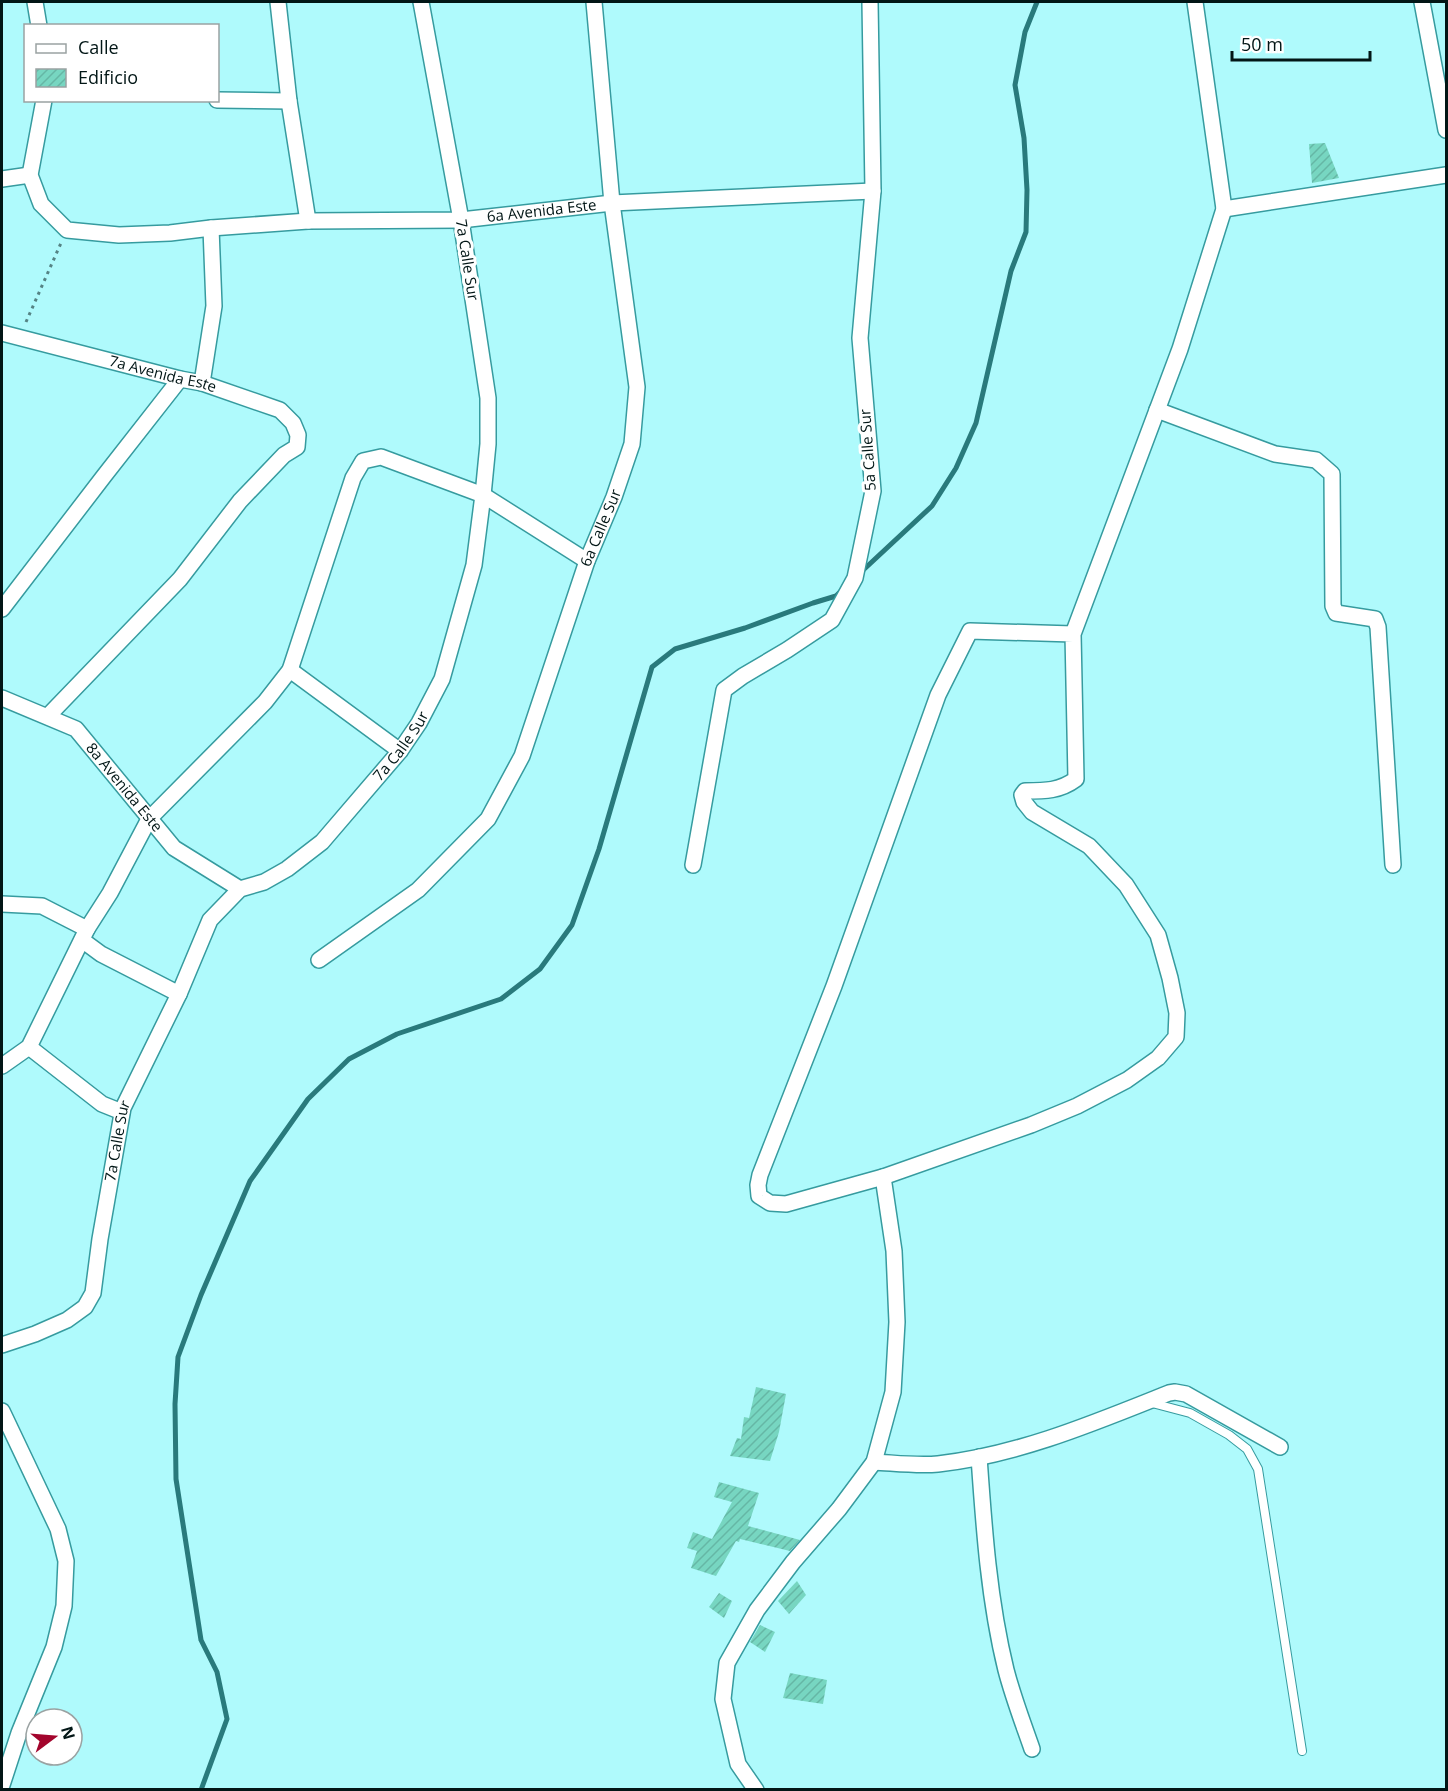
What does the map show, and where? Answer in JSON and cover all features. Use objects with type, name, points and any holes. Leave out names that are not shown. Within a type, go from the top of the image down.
[{"type":"street","points":[[35,2],[39,24]]},
{"type":"street","points":[[278,2],[289,101],[308,221]]},
{"type":"street","name":"7a Calle Sur","points":[[2,1345],[67,1320],[85,1306],[93,1293],[122,1112],[210,920],[240,889],[264,882],[287,869],[321,842],[400,751],[419,723],[442,679],[474,565],[488,444],[488,398],[461,220],[421,2]]},
{"type":"street","name":"6a Calle Sur","points":[[319,960],[417,890],[488,819],[522,756],[587,561],[614,497],[632,444],[637,387],[612,203],[594,2]]},
{"type":"street","name":"5a Calle Sur","points":[[693,865],[724,690],[832,620],[855,578],[873,491],[860,338],[873,191],[870,2]]},
{"type":"street","points":[[1073,634],[970,631],[938,695],[834,986],[758,1185],[759,1196],[770,1203],[786,1204],[883,1177],[1031,1125],[1077,1106],[1127,1080],[1158,1058],[1176,1037],[1177,1013],[1158,935],[1126,885],[1089,846],[1032,812],[1024,802],[1022,795],[1026,791],[1050,791],[1066,787],[1076,779],[1073,634],[1180,349],[1224,209],[1195,2]]},
{"type":"street","points":[[1422,2],[1446,130]]},
{"type":"street","points":[[219,100],[289,101]]},
{"type":"street","points":[[44,102],[30,175],[41,204],[67,230]]},
{"type":"street","points":[[2,179],[30,175]]},
{"type":"street","points":[[1224,209],[1446,175]]},
{"type":"street","name":"6a Avenida Este","points":[[67,230],[119,235],[308,221],[461,220],[612,203],[873,191]]},
{"type":"street","points":[[202,382],[214,306],[211,228]]},
{"type":"street","name":"7a Avenida Este","points":[[2,336],[20,337],[180,379],[202,382],[280,410],[293,423],[298,435],[297,447],[284,455],[240,501],[180,579],[48,716]]},
{"type":"street","points":[[2,609],[180,379]]},
{"type":"street","points":[[1157,410],[1275,454],[1316,460],[1332,474],[1333,606],[1336,613],[1375,619],[1378,627],[1393,865]]},
{"type":"street","points":[[2,1065],[32,1040],[84,934],[110,893],[149,819],[265,702],[290,670],[353,478],[363,461],[381,457],[483,495],[587,561]]},
{"type":"street","points":[[290,670],[400,751]]},
{"type":"street","name":"8a Avenida Este","points":[[2,698],[76,729],[174,848],[240,889]]},
{"type":"street","points":[[2,904],[42,906],[84,934],[101,954],[178,994]]},
{"type":"street","points":[[32,1040],[102,1104],[122,1112]]},
{"type":"street","points":[[756,1790],[738,1764],[723,1699],[728,1662],[757,1611],[793,1562],[839,1509],[874,1462],[893,1392],[897,1322],[894,1251],[883,1177]]},
{"type":"street","points":[[874,1462],[935,1464],[1027,1446],[1175,1392],[1186,1394],[1280,1447]]},
{"type":"street","points":[[2,1411],[58,1529],[66,1561],[64,1606],[54,1647],[19,1732],[2,1785]]},
{"type":"street","points":[[979,1457],[987,1561],[995,1619],[1006,1672],[1032,1749]]},
{"type":"lane","points":[[1147,1402],[1190,1413],[1228,1435],[1247,1449],[1258,1469],[1302,1751]]},
{"type":"path","points":[[20,337],[67,230]]},
{"type":"building","points":[[1325,143],[1339,178],[1312,183],[1309,144]]},
{"type":"building","points":[[756,1387],[786,1394],[779,1432],[770,1461],[730,1456],[737,1438],[741,1439],[744,1417],[749,1418]]},
{"type":"building","points":[[719,1482],[759,1493],[748,1526],[800,1540],[790,1551],[740,1539],[739,1542],[736,1541],[716,1576],[691,1568],[697,1551],[687,1548],[693,1532],[712,1539],[732,1502],[714,1497]]},
{"type":"building","points":[[797,1581],[806,1595],[789,1614],[778,1601]]},
{"type":"building","points":[[719,1593],[732,1601],[724,1618],[709,1607]]},
{"type":"building","points":[[760,1625],[775,1632],[765,1652],[750,1642]]},
{"type":"building","points":[[790,1673],[827,1680],[823,1704],[783,1698]]},
{"type":"waterway","points":[[860,573],[932,506],[956,468],[976,423],[1011,271],[1026,232],[1027,190],[1024,138],[1015,85],[1025,32],[1037,2]]},
{"type":"waterway","points":[[201,1790],[227,1719],[217,1672],[201,1640],[176,1479],[175,1404],[178,1357],[201,1295],[250,1181],[308,1099],[349,1059],[397,1034],[501,999],[540,969],[572,925],[599,849],[652,667],[675,649],[745,628],[836,596],[842,590]]}]
